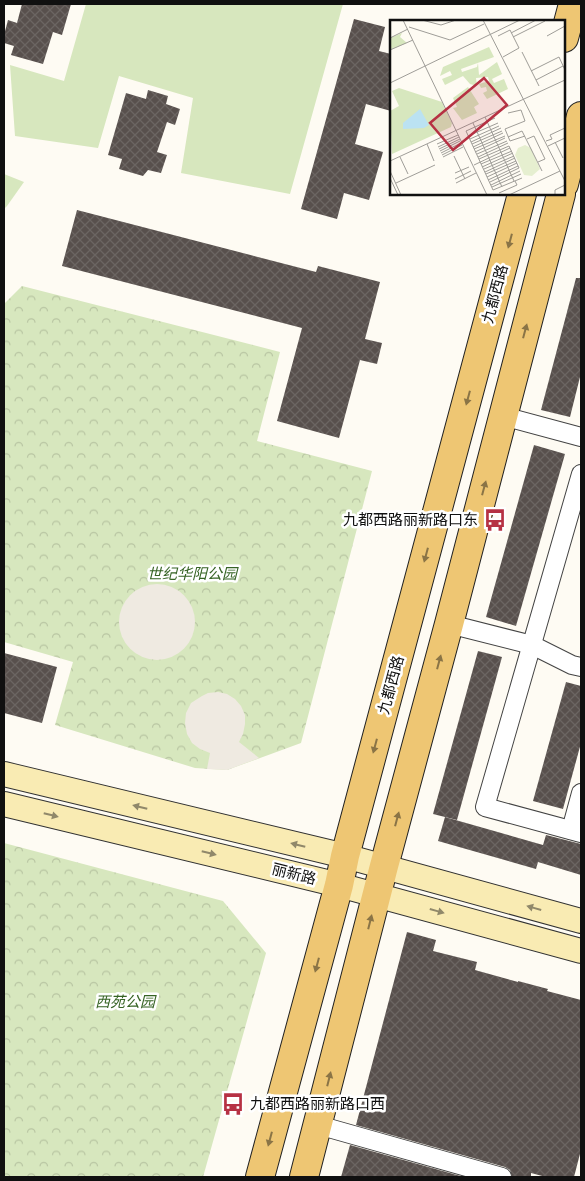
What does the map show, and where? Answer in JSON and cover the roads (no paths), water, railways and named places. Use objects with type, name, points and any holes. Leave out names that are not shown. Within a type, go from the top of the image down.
[{"type":"main road","points":[[565,34],[573,4]]},
{"type":"main road","points":[[565,180],[581,116]]},
{"type":"main road","name":"九都西路","points":[[260,1177],[522,195]]},
{"type":"main road","points":[[304,1177],[561,195]]},
{"type":"main road","name":"丽新路","points":[[4,774],[345,856],[581,921]]},
{"type":"main road","name":"丽新路","points":[[4,804],[377,894],[581,951]]},
{"type":"street","points":[[503,416],[581,437]]},
{"type":"street","points":[[581,474],[485,807],[576,831],[581,793]]},
{"type":"street","points":[[449,624],[532,645],[572,665],[581,667]]},
{"type":"street","points":[[318,1125],[502,1177]]},
{"type":"place","name":"九都西路丽新路口东","points":[[495,520]]},
{"type":"place","name":"九都西路丽新路口西","points":[[233,1104]]},
{"type":"park label","name":"世纪华阳公园","points":[[192,574]]},
{"type":"park label","name":"西苑公园","points":[[125,1002]]}]
